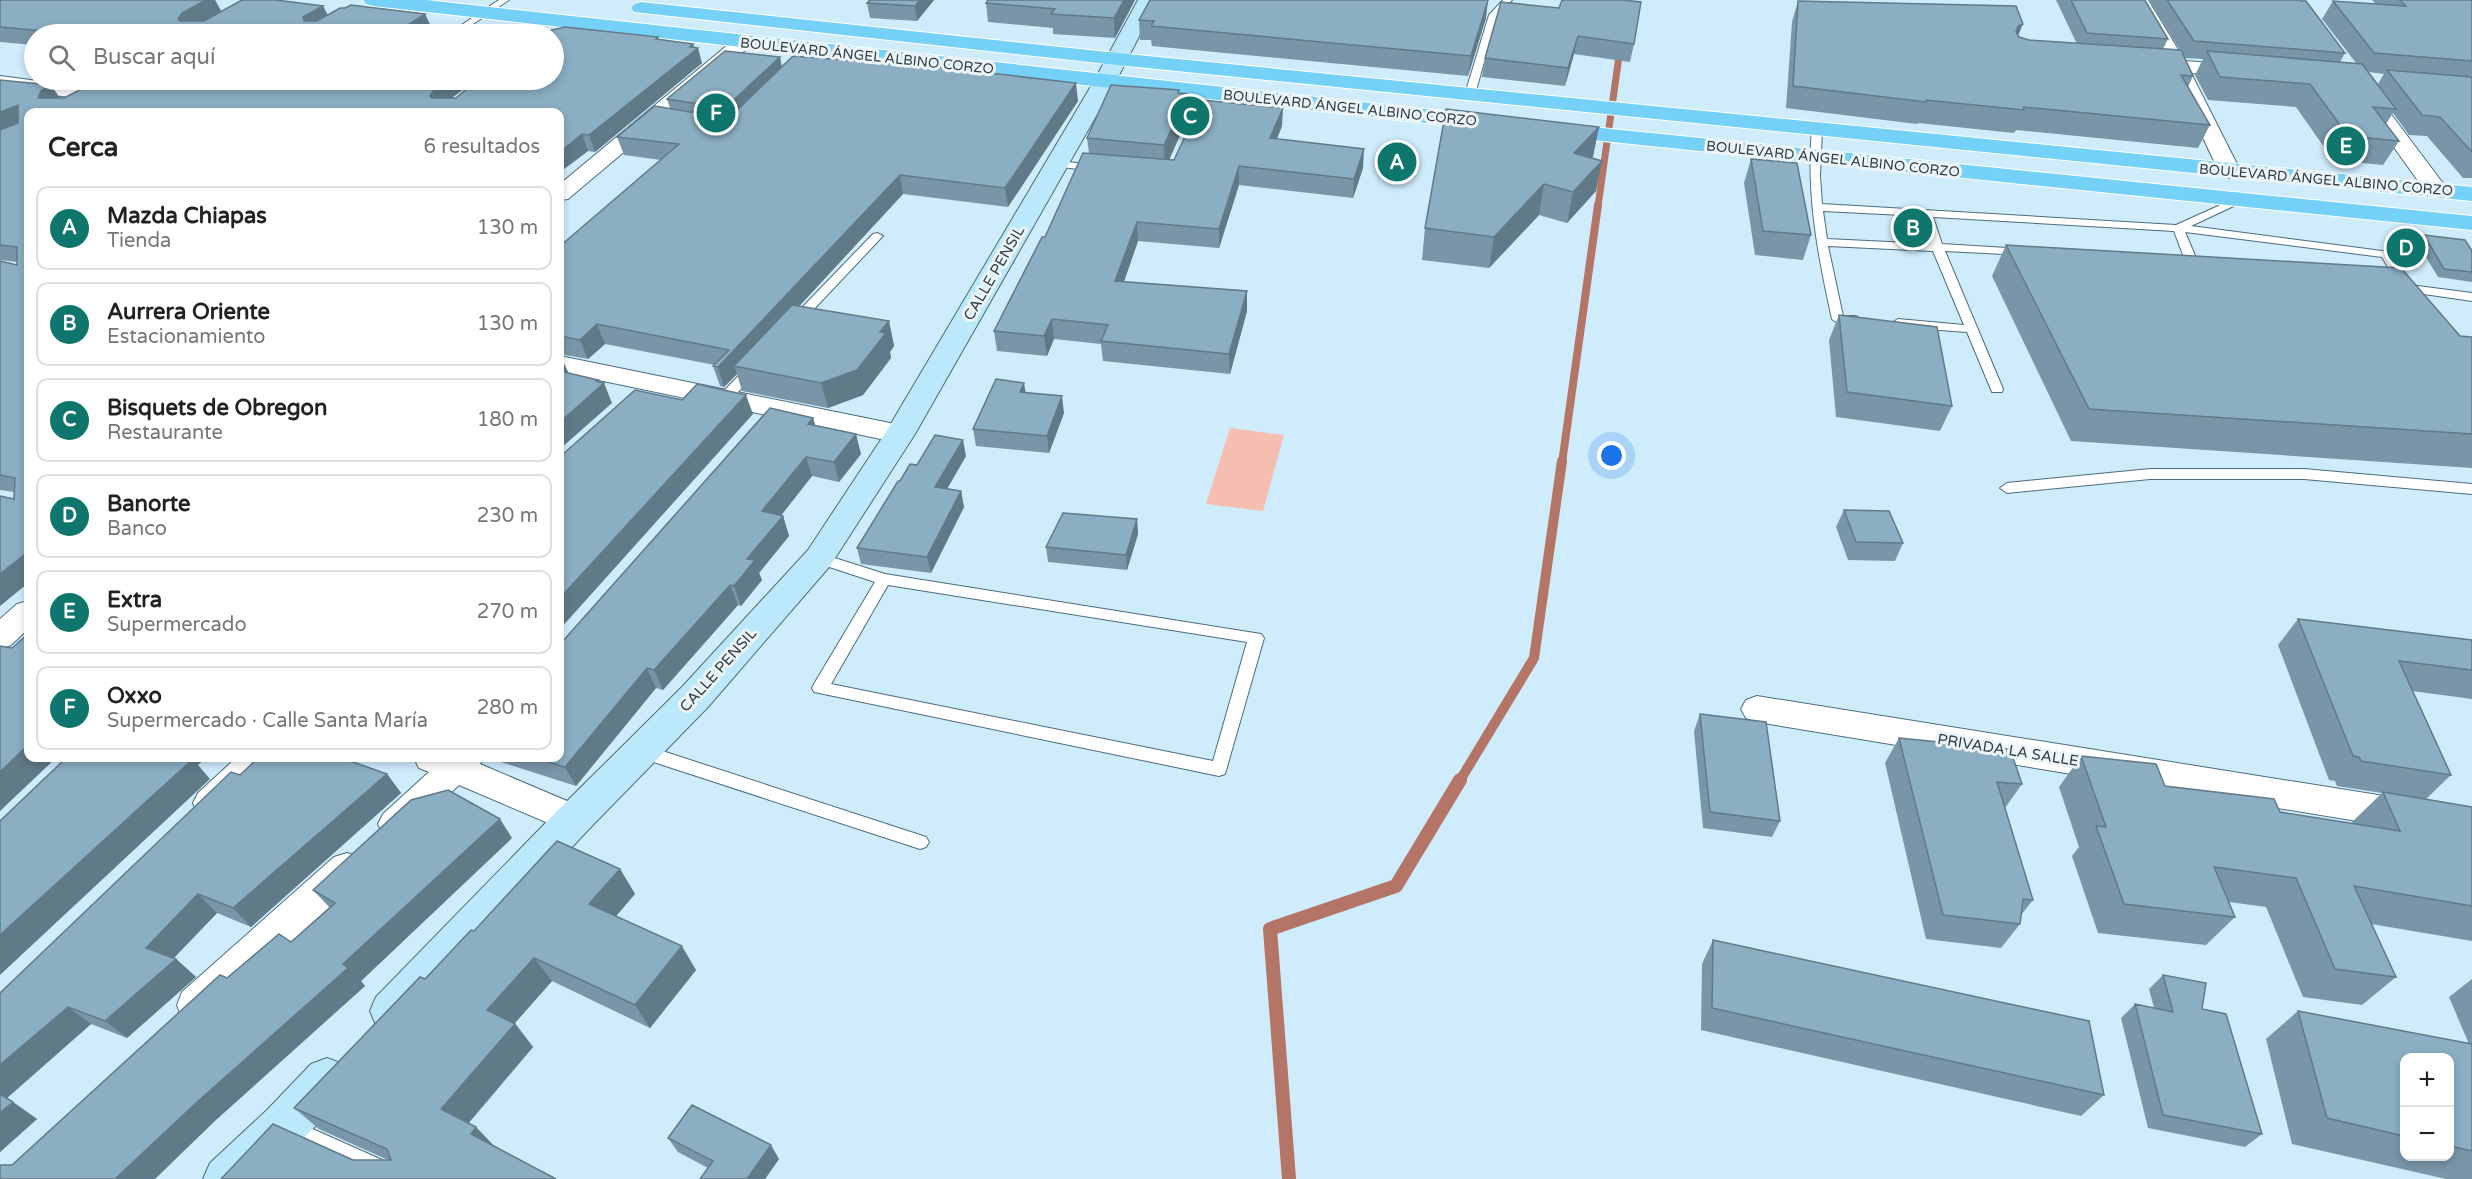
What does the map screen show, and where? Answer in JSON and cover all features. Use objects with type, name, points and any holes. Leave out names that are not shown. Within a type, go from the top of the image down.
[{"type":"main road","name":"CALLE PENSIL","points":[[372,1032],[574,819],[695,697],[819,558],[900,434],[1111,70],[1148,0]]},
{"type":"main road","name":"BOULEVARD ÁNGEL ALBINO CORZO","points":[[370,3],[486,12],[539,24]]},
{"type":"main road","name":"BOULEVARD ÁNGEL ALBINO CORZO","points":[[616,5],[644,4],[1111,70],[1204,97],[1504,124]]},
{"type":"main road","name":"BOULEVARD ÁNGEL ALBINO CORZO","points":[[564,29],[743,42],[809,54],[1111,70],[1470,94],[2230,172],[2472,194]]},
{"type":"main road","name":"BOULEVARD ÁNGEL ALBINO CORZO","points":[[1528,127],[2470,225]]},
{"type":"main road","points":[[226,1179],[283,1126],[347,1058]]},
{"type":"street","points":[[2139,0],[2179,67],[2230,172]]},
{"type":"street","points":[[564,191],[658,118],[743,42]]},
{"type":"street","points":[[2133,62],[2261,73]]},
{"type":"street","points":[[2378,82],[2349,77],[2437,191]]},
{"type":"street","points":[[0,82],[24,84]]},
{"type":"street","points":[[68,108],[98,90]]},
{"type":"street","points":[[564,365],[724,399],[766,419],[900,434]]},
{"type":"street","points":[[627,406],[653,383]]},
{"type":"street","name":"PRIVADA LA SALLE","points":[[1757,709],[2472,825]]},
{"type":"street","points":[[189,823],[253,762]]},
{"type":"street","points":[[173,1026],[451,762]]},
{"type":"street","points":[[454,762],[574,819]]},
{"type":"lane","points":[[468,24],[505,0]]},
{"type":"lane","points":[[1470,94],[1493,15],[1508,0]]},
{"type":"lane","points":[[1817,129],[1813,158],[1818,207],[1839,319],[1971,329]]},
{"type":"lane","points":[[1057,164],[1113,170]]},
{"type":"lane","points":[[2178,228],[2236,201]]},
{"type":"lane","points":[[1818,207],[2178,228],[2386,254],[2406,287]]},
{"type":"lane","points":[[1926,213],[1937,247],[1997,389]]},
{"type":"lane","points":[[2178,228],[2191,260]]},
{"type":"lane","points":[[789,329],[877,236]]},
{"type":"lane","points":[[1823,242],[2041,253]]},
{"type":"lane","points":[[2383,284],[2472,297]]},
{"type":"lane","points":[[724,399],[765,355]]},
{"type":"lane","points":[[2007,488],[2150,474],[2304,474],[2472,489]]},
{"type":"lane","points":[[819,558],[884,579],[1256,638],[1219,769],[820,688],[884,579]]},
{"type":"lane","points":[[641,751],[920,842]]},
{"type":"lane","points":[[283,1126],[402,1179]]},
{"type":"shaded area","points":[[1230,428],[1284,435],[1263,511],[1206,504]]},
{"type":"building","points":[[0,0],[206,0],[182,13],[178,19],[180,21],[204,21],[242,0],[276,0],[323,6],[303,17],[304,21],[317,21],[340,8],[351,5],[425,14],[410,24],[24,24],[24,29],[0,27]]},
{"type":"building","points":[[870,0],[920,0],[915,6],[867,3]]},
{"type":"building","points":[[988,0],[1124,0],[1114,18],[1051,14],[1055,9],[986,3]]},
{"type":"building","points":[[1150,0],[1488,0],[1471,56],[1151,26],[1154,21],[1139,20]]},
{"type":"building","points":[[1562,0],[1641,2],[1634,44],[1578,36],[1568,68],[1485,58],[1501,2],[1559,8]]},
{"type":"building","points":[[2071,0],[2145,0],[2168,39],[2087,33]]},
{"type":"building","points":[[2167,0],[2306,1],[2345,53],[2194,41]]},
{"type":"building","points":[[2400,0],[2472,0],[2472,61],[2374,53],[2333,1],[2406,6]]},
{"type":"building","points":[[1798,1],[2016,6],[2023,24],[2018,26],[2016,32],[2019,37],[2029,40],[2181,50],[2193,76],[2181,75],[2210,125],[2023,107],[2024,110],[1926,100],[1926,102],[1793,86]]},
{"type":"building","points":[[564,27],[658,37],[656,39],[693,44],[690,47],[698,48],[589,135],[582,134],[564,149],[564,108],[24,108],[24,555],[0,574],[0,496],[14,499],[15,478],[0,475],[0,261],[17,265],[17,247],[0,245],[0,130],[18,123],[18,105],[0,112],[0,80],[24,82],[24,90],[43,90],[38,98],[64,98],[80,90],[434,90],[430,96],[432,98],[456,98],[465,90],[564,90]]},
{"type":"building","points":[[725,51],[780,57],[725,108],[667,99]]},
{"type":"building","points":[[2207,51],[2362,64],[2396,109],[2373,107],[2399,141],[2348,136],[2310,84],[2220,77]]},
{"type":"building","points":[[793,56],[883,63],[884,61],[1076,83],[1005,188],[900,175],[718,367],[713,366],[729,350],[597,324],[580,340],[564,337],[564,243],[679,144],[617,137],[655,106],[719,117],[732,115]]},
{"type":"building","points":[[2387,70],[2472,77],[2472,152],[2440,117],[2422,115]]},
{"type":"building","points":[[1111,85],[1179,90],[1178,93],[1188,94],[1164,145],[1087,138]]},
{"type":"building","points":[[1202,100],[1283,108],[1270,138],[1364,149],[1354,179],[1239,166],[1219,229],[1137,222],[1115,281],[1247,291],[1229,354],[1101,341],[1108,325],[1052,319],[1044,336],[994,331],[1042,237],[1045,237],[1083,153],[1174,160]]},
{"type":"building","points":[[1446,109],[1599,127],[1574,153],[1602,161],[1573,192],[1544,184],[1494,237],[1425,228]]},
{"type":"building","points":[[1751,159],[1797,163],[1811,235],[1763,231]]},
{"type":"building","points":[[2424,235],[2465,240],[2472,251],[2472,272],[2444,269]]},
{"type":"building","points":[[2006,245],[2401,268],[2460,336],[2472,337],[2472,434],[2089,409]]},
{"type":"building","points":[[792,305],[889,321],[880,332],[886,333],[857,370],[821,383],[734,366]]},
{"type":"building","points":[[1839,315],[1937,327],[1952,406],[1847,392]]},
{"type":"building","points":[[564,372],[604,383],[564,418]]},
{"type":"building","points":[[996,379],[1024,383],[1020,392],[1062,396],[1047,436],[973,429]]},
{"type":"building","points":[[697,384],[746,395],[564,594],[564,453],[635,390],[682,400]]},
{"type":"building","points":[[770,408],[813,418],[808,424],[856,434],[834,462],[806,457],[762,511],[783,516],[747,559],[755,560],[734,586],[730,585],[654,670],[647,668],[565,767],[549,762],[564,762],[564,640]]},
{"type":"building","points":[[935,435],[963,440],[935,487],[961,491],[927,557],[857,548],[898,481],[910,464],[917,465]]},
{"type":"building","points":[[1844,510],[1889,511],[1903,543],[1856,542]]},
{"type":"building","points":[[1063,513],[1137,519],[1126,555],[1046,547]]},
{"type":"building","points":[[2298,619],[2472,640],[2472,670],[2399,661],[2451,775],[2361,761],[2359,757],[2353,756]]},
{"type":"building","points":[[24,638],[24,749],[0,772],[0,646],[12,648]]},
{"type":"building","points":[[1700,714],[1766,722],[1780,821],[1710,812]]},
{"type":"building","points":[[1899,738],[2010,749],[2022,784],[1997,782],[2033,900],[2023,899],[2020,924],[1943,915]]},
{"type":"building","points":[[2081,756],[2156,764],[2165,786],[2274,799],[2280,812],[2400,831],[2383,792],[2472,807],[2472,906],[2354,886],[2396,977],[2335,969],[2296,878],[2214,867],[2235,917],[2124,904],[2096,826],[2106,827]]},
{"type":"building","points":[[62,762],[190,762],[0,935],[0,821]]},
{"type":"building","points":[[254,762],[353,762],[387,774],[233,908],[198,894],[146,948],[176,959],[105,1021],[68,1007],[0,1065],[0,993],[231,772],[240,775]]},
{"type":"building","points":[[448,790],[500,819],[343,964],[348,968],[196,1103],[115,1179],[0,1179],[0,1165],[12,1165],[220,975],[227,978],[279,934],[291,942],[335,903],[313,890],[411,800]]},
{"type":"building","points":[[557,841],[620,869],[589,904],[682,946],[635,1005],[534,958],[487,1010],[515,1024],[441,1109],[476,1127],[471,1134],[556,1179],[221,1179],[273,1124],[353,1160],[391,1160],[387,1149],[294,1108],[420,977],[425,979],[471,930],[474,931]]},
{"type":"building","points":[[1713,940],[2089,1021],[2104,1095],[1712,1008]]},
{"type":"building","points":[[2163,975],[2206,983],[2202,1009],[2226,1014],[2262,1134],[2163,1115],[2135,1004],[2173,1012]]},
{"type":"building","points":[[2298,1011],[2472,1044],[2472,1151],[2454,1147],[2454,1053],[2400,1053],[2400,1135],[2327,1118]]},
{"type":"building","points":[[0,1094],[13,1102],[0,1113]]},
{"type":"building","points":[[692,1105],[771,1145],[747,1179],[700,1179],[713,1161],[668,1138]]},
{"type":"waterway","points":[[1598,206],[1620,49]]},
{"type":"waterway","points":[[1562,463],[1598,205]]},
{"type":"waterway","points":[[1459,782],[1534,658],[1562,461]]},
{"type":"waterway","points":[[1289,1179],[1270,929],[1396,886],[1460,780]]},
{"type":"place","name":"Oxxo","points":[[716,113]]},
{"type":"place","name":"Bisquets de Obregon","points":[[1190,116]]},
{"type":"place","name":"Extra","points":[[2346,146]]},
{"type":"place","name":"Mazda Chiapas","points":[[1397,162]]},
{"type":"place","name":"Aurrera Oriente","points":[[1913,228]]},
{"type":"place","name":"Banorte","points":[[2406,248]]}]
